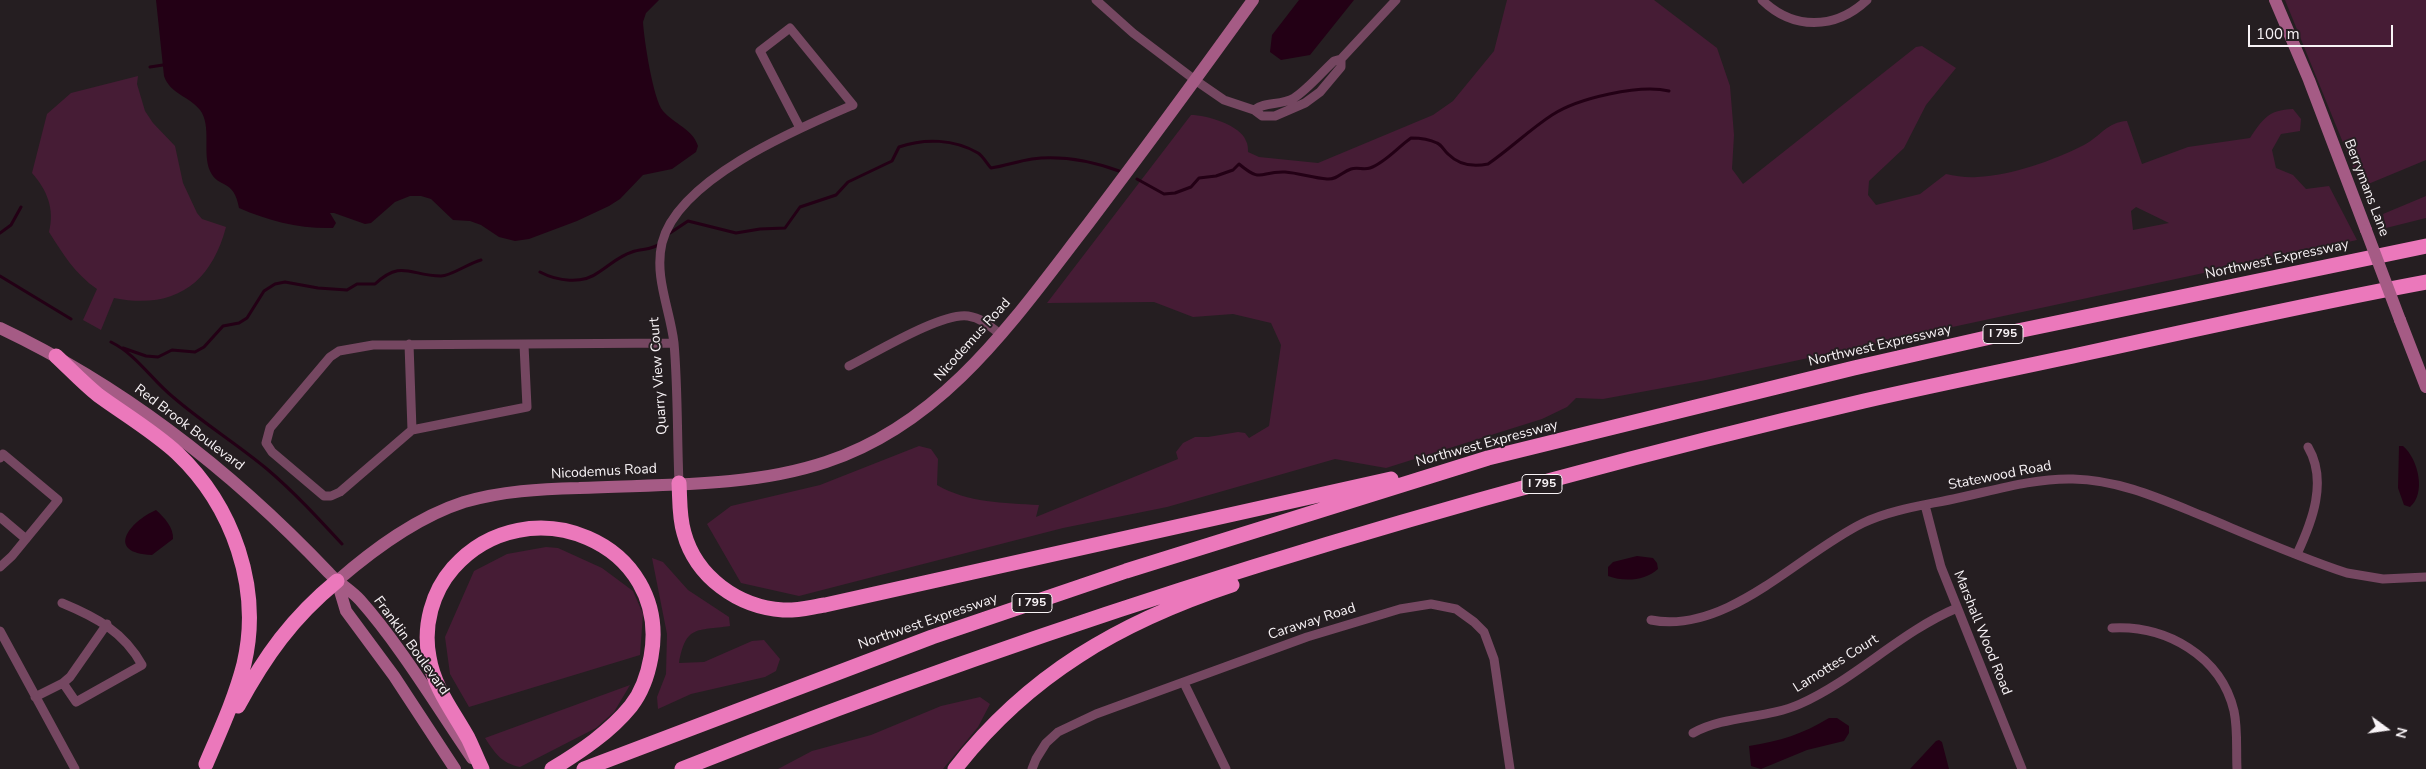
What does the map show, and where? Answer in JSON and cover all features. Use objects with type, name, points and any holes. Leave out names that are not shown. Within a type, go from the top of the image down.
[{"type":"highway","name":"Northwest Expressway","points":[[584,769],[932,637],[1126,571],[1488,458],[1854,368],[2008,333],[2426,246]]},
{"type":"highway","name":"I 795","points":[[682,769],[748,742],[1054,633],[1263,564],[1357,536],[1685,446],[1865,401],[2426,282]]},
{"type":"highway","points":[[56,356],[97,394],[160,440],[189,465],[221,509],[240,552],[248,600],[247,644],[238,686],[205,766]]},
{"type":"highway","points":[[679,483],[684,533],[698,563],[709,577],[746,602],[785,610],[825,605],[1488,458]]},
{"type":"highway","points":[[481,769],[468,739],[438,689],[428,656],[428,624],[441,584],[470,552],[502,534],[535,528],[579,533],[602,544],[633,574],[642,588],[653,620],[654,637],[649,668],[642,687],[632,705],[593,741],[552,769]]},
{"type":"highway","points":[[955,769],[970,750],[1026,694],[1066,662],[1095,644],[1168,608],[1268,573],[1357,536]]},
{"type":"highway","points":[[205,766],[272,648],[304,610],[337,581]]},
{"type":"main road","name":"Nicodemus Road","points":[[337,581],[394,537],[431,515],[488,496],[547,489],[679,483],[776,475],[828,461],[854,451],[910,421],[932,405],[973,366],[1001,335],[1134,163],[1253,0]]},
{"type":"main road","name":"Berrymans Lane","points":[[2275,0],[2309,80],[2426,388]]},
{"type":"main road","name":"Red Brook Boulevard","points":[[0,328],[56,356],[128,400],[228,475],[265,508],[337,581]]},
{"type":"main road","points":[[337,581],[346,611],[394,676],[454,769]]},
{"type":"main road","name":"Franklin Boulevard","points":[[337,581],[360,599],[481,769]]},
{"type":"street","points":[[1096,0],[1127,28],[1195,80],[1224,100],[1254,110],[1262,116],[1275,116],[1297,108],[1320,92],[1341,68],[1341,60]]},
{"type":"street","points":[[1254,110],[1260,105],[1284,102],[1294,98],[1334,61],[1341,60],[1396,0]]},
{"type":"street","points":[[1762,0],[1783,16],[1807,23],[1819,24],[1842,17],[1867,0]]},
{"type":"street","name":"Quarry View Court","points":[[679,483],[674,343],[660,278],[662,241],[674,215],[691,195],[769,142],[853,105],[790,28],[760,51],[800,128]]},
{"type":"street","points":[[848,366],[939,321],[957,315],[979,319],[1001,335]]},
{"type":"street","points":[[524,345],[527,407],[412,430],[340,492],[331,496],[324,496],[272,452],[266,443],[270,428],[335,354],[352,348],[373,345],[409,344],[674,343]]},
{"type":"street","points":[[409,344],[412,430]]},
{"type":"street","points":[[2297,554],[2313,514],[2318,485],[2315,459],[2308,447]]},
{"type":"street","points":[[0,458],[3,454],[58,500],[0,567]]},
{"type":"street","name":"Statewood Road","points":[[1651,620],[1666,623],[1681,621],[1700,617],[1725,608],[1747,597],[1846,531],[1879,517],[2029,482],[2054,479],[2093,480],[2122,485],[2150,494],[2297,554],[2362,577],[2402,580],[2426,576]]},
{"type":"street","name":"Marshall Wood Road","points":[[1925,505],[1941,567],[2022,769]]},
{"type":"street","points":[[0,517],[26,539]]},
{"type":"street","points":[[62,602],[107,624],[129,645],[142,665],[76,702],[63,683]]},
{"type":"street","name":"Caraway Road","points":[[1032,769],[1046,743],[1071,724],[1307,637],[1400,609],[1431,604],[1456,609],[1484,632],[1490,645],[1510,769]]},
{"type":"street","name":"Lamottes Court","points":[[1693,733],[1705,726],[1759,716],[1799,704],[1840,681],[1922,625],[1957,608]]},
{"type":"street","points":[[35,696],[63,683],[79,666],[107,624]]},
{"type":"street","points":[[2112,628],[2129,627],[2162,636],[2191,649],[2210,665],[2222,680],[2234,712],[2237,769]]},
{"type":"street","points":[[0,631],[75,769]]},
{"type":"street","points":[[1184,683],[1226,769]]},
{"type":"shaded area","points":[[156,0],[659,0],[646,13],[643,22],[647,54],[656,94],[659,104],[667,116],[688,131],[696,140],[698,146],[696,152],[672,169],[643,175],[620,199],[609,206],[577,221],[529,239],[515,241],[499,237],[481,225],[470,221],[453,220],[431,199],[421,196],[410,196],[395,202],[371,223],[365,224],[334,213],[330,213],[336,223],[333,228],[297,226],[273,220],[239,208],[237,199],[230,188],[213,177],[208,164],[204,116],[196,105],[171,87],[164,76]]},
{"type":"shaded area","points":[[1299,0],[1354,0],[1310,55],[1281,60],[1270,52],[1272,35]]},
{"type":"shaded area","points":[[1507,0],[1654,0],[1717,48],[1730,86],[1734,135],[1732,169],[1743,184],[1916,47],[1922,46],[1956,68],[1926,105],[1904,148],[1869,181],[1868,195],[1876,205],[1920,194],[1946,174],[1965,177],[1991,176],[2032,166],[2084,145],[2109,127],[2120,122],[2127,121],[2142,164],[2188,147],[2250,138],[2267,117],[2278,111],[2293,109],[2301,119],[2300,131],[2281,134],[2272,150],[2276,168],[2293,175],[2306,189],[2329,186],[2357,240],[1706,380],[1603,399],[1576,398],[1567,407],[1542,419],[1386,468],[1335,459],[1167,507],[1063,528],[799,596],[741,583],[707,524],[731,506],[820,485],[919,446],[931,449],[938,459],[937,485],[974,499],[1000,503],[1039,505],[1036,517],[1178,459],[1176,452],[1183,443],[1195,437],[1208,437],[1238,432],[1245,433],[1249,438],[1269,426],[1281,345],[1271,323],[1233,314],[1193,317],[1154,302],[1047,303],[1191,115],[1214,119],[1237,130],[1243,135],[1248,152],[1259,157],[1318,163],[1433,115],[1453,101],[1494,51]],"holes":[[[2136,207],[2169,223],[2133,230],[2131,211]]]},
{"type":"shaded area","points":[[2285,0],[2426,0],[2426,160],[2361,187]]},
{"type":"shaded area","points":[[138,76],[137,84],[145,111],[153,123],[175,146],[183,183],[197,213],[202,219],[226,227],[211,264],[200,278],[172,296],[155,300],[135,301],[114,298],[101,330],[83,320],[97,289],[76,270],[49,232],[51,215],[46,193],[32,173],[47,114],[71,93]]},
{"type":"shaded area","points":[[2426,196],[2426,218],[2386,228],[2383,214]]},
{"type":"shaded area","points":[[2399,446],[2403,446],[2409,452],[2418,477],[2418,494],[2410,507],[2404,505],[2398,488]]},
{"type":"shaded area","points":[[156,510],[170,527],[173,539],[152,555],[138,553],[129,549],[125,543],[130,529],[146,515]]},
{"type":"shaded area","points":[[546,547],[558,548],[602,568],[633,591],[643,614],[640,655],[469,707],[450,674],[445,637],[474,571],[507,554]]},
{"type":"shaded area","points":[[1637,556],[1653,558],[1657,563],[1658,569],[1647,576],[1627,580],[1608,576],[1608,567],[1613,562]]},
{"type":"shaded area","points":[[652,558],[663,562],[688,590],[729,617],[730,626],[701,630],[689,636],[685,642],[679,663],[704,662],[752,641],[764,640],[780,659],[776,671],[765,677],[691,694],[658,709],[657,697],[666,674],[667,634]]},
{"type":"shaded area","points":[[630,685],[614,712],[596,728],[520,767],[503,760],[495,753],[485,738]]},
{"type":"shaded area","points":[[980,697],[990,704],[978,727],[943,769],[778,769],[812,751],[871,735],[941,706]]},
{"type":"shaded area","points":[[1829,718],[1837,718],[1849,726],[1849,733],[1844,741],[1807,750],[1761,769],[1751,766],[1749,746],[1791,736]]},
{"type":"shaded area","points":[[1936,741],[1942,742],[1949,769],[1910,769]]},
{"type":"waterway","points":[[150,67],[163,65]]},
{"type":"waterway","points":[[1137,179],[1164,194],[1175,193],[1191,187],[1199,178],[1216,176],[1233,170],[1239,164],[1257,175],[1285,172],[1331,179],[1351,169],[1368,169],[1376,166],[1411,138],[1437,143],[1452,158],[1462,163],[1483,165],[1488,164],[1552,115],[1577,103],[1626,91],[1642,89],[1669,91]]},
{"type":"waterway","points":[[670,233],[688,221],[736,233],[760,229],[785,228],[800,207],[836,195],[848,182],[892,161],[899,147],[919,142],[939,141],[969,148],[982,156],[991,168],[1032,159],[1066,158],[1098,164],[1119,171]]},
{"type":"waterway","points":[[0,233],[11,225],[21,207]]},
{"type":"waterway","points":[[540,272],[554,278],[585,279],[627,254],[654,247],[661,243]]},
{"type":"waterway","points":[[123,348],[146,356],[158,357],[172,350],[195,352],[204,347],[223,326],[239,323],[247,318],[264,291],[275,284],[285,282],[318,288],[347,290],[357,284],[375,284],[384,276],[400,270],[441,276],[481,260]]},
{"type":"waterway","points":[[0,276],[71,319]]},
{"type":"waterway","points":[[111,342],[136,360],[184,407],[267,469],[342,544]]}]
